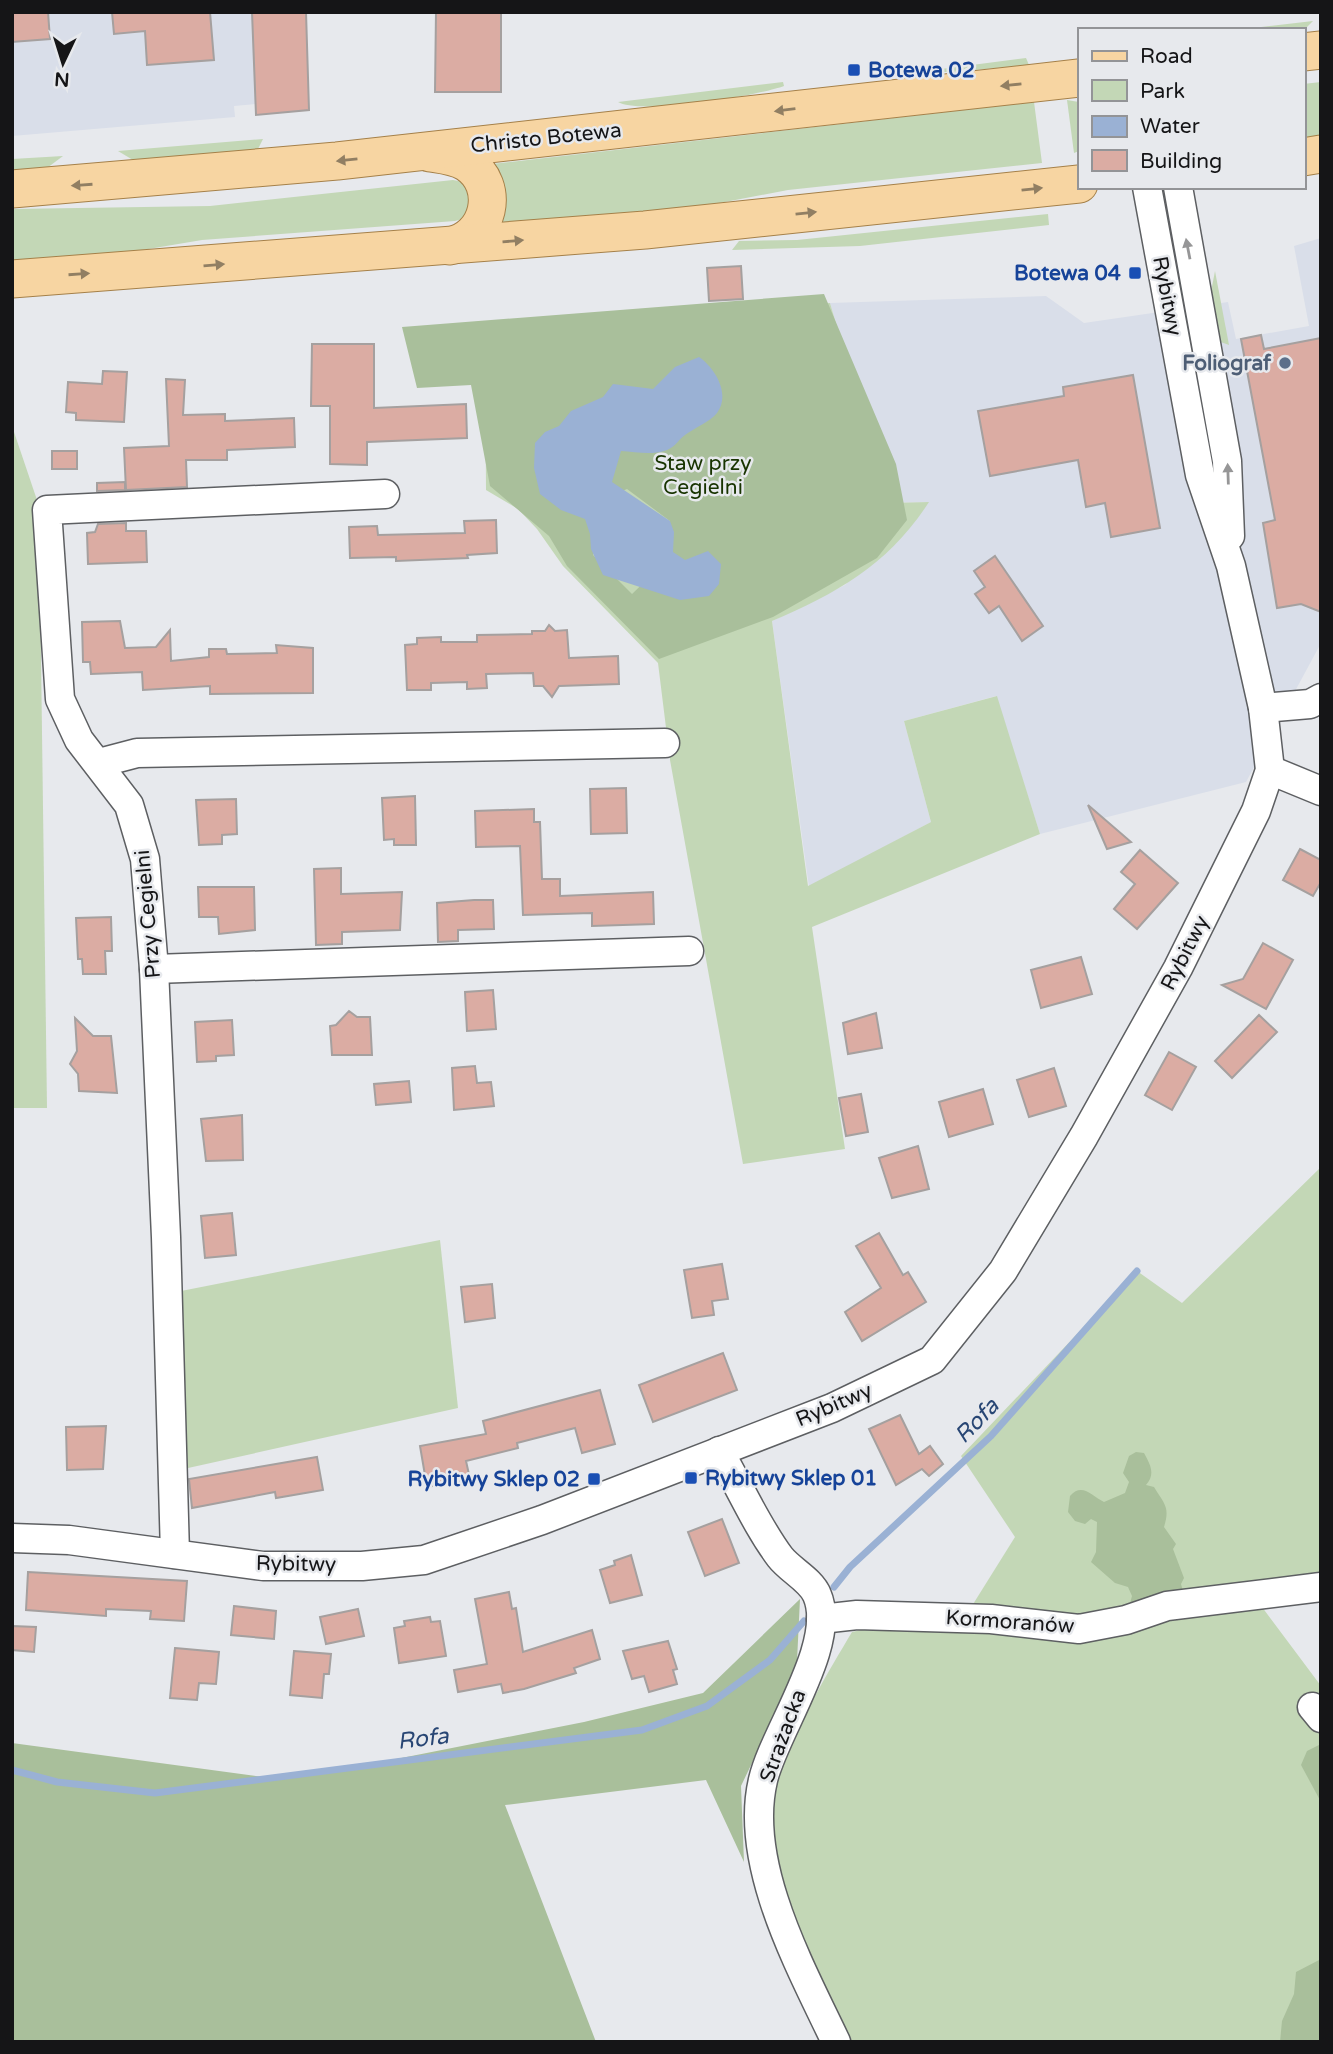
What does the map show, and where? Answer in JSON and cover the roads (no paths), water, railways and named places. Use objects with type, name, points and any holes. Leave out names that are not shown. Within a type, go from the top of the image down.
[{"type":"main road","name":"Christo Botewa","points":[[12,189],[150,179],[415,152],[1078,78]]},
{"type":"main road","points":[[415,152],[459,159],[473,168],[485,185],[487,206],[481,226],[467,240],[445,246]]},
{"type":"main road","points":[[12,279],[645,230],[1078,184]]},
{"type":"street","name":"Rybitwy","points":[[12,1538],[69,1539],[263,1566],[362,1566],[424,1560],[542,1521],[832,1408],[932,1360],[1003,1271],[1084,1136],[1178,968],[1256,811],[1270,770],[1263,708],[1231,566],[1200,475],[1147,189]]},
{"type":"street","name":"Rybitwy","points":[[1178,189],[1227,461],[1231,566]]},
{"type":"street","name":"Przy Cegielni","points":[[175,1554],[168,1287],[155,969],[141,839],[129,805],[70,725],[60,699],[47,510],[385,494]]},
{"type":"street","points":[[1263,708],[1310,704],[1321,698]]},
{"type":"street","points":[[99,764],[137,754],[665,743]]},
{"type":"street","points":[[1270,770],[1321,791]]},
{"type":"street","points":[[155,969],[688,951]]},
{"type":"street","points":[[719,1451],[780,1557],[817,1593],[821,1619]]},
{"type":"street","name":"Kormoranów","points":[[821,1619],[857,1615],[978,1619],[1079,1629],[1126,1620],[1167,1606],[1321,1587]]},
{"type":"street","name":"Strażacka","points":[[821,1619],[796,1704],[763,1780],[760,1846],[788,1941],[836,2042]]},
{"type":"water","points":[[699,357],[711,368],[722,390],[721,406],[717,413],[668,450],[648,453],[621,451],[612,482],[670,521],[674,532],[673,552],[685,560],[708,551],[721,564],[719,584],[709,596],[680,600],[603,575],[591,549],[585,519],[561,510],[540,494],[534,468],[535,443],[545,432],[559,426],[571,411],[603,397],[613,384],[653,389],[675,367]]},
{"type":"waterway","name":"Rofa","points":[[834,1587],[850,1567],[991,1436],[1137,1271]]},
{"type":"waterway","name":"Rofa","points":[[12,1770],[57,1782],[155,1793],[642,1730],[707,1706],[770,1660],[804,1621]]},
{"type":"place","name":"Botewa 02","points":[[854,70]]},
{"type":"place","name":"Botewa 04","points":[[1135,273]]},
{"type":"place","name":"Foliograf","points":[[1285,363]]},
{"type":"place","name":"Rybitwy Sklep 01","points":[[691,1478]]},
{"type":"place","name":"Rybitwy Sklep 02","points":[[594,1479]]},
{"type":"park label","name":"Staw przy Cegielni","points":[[703,475]]}]
